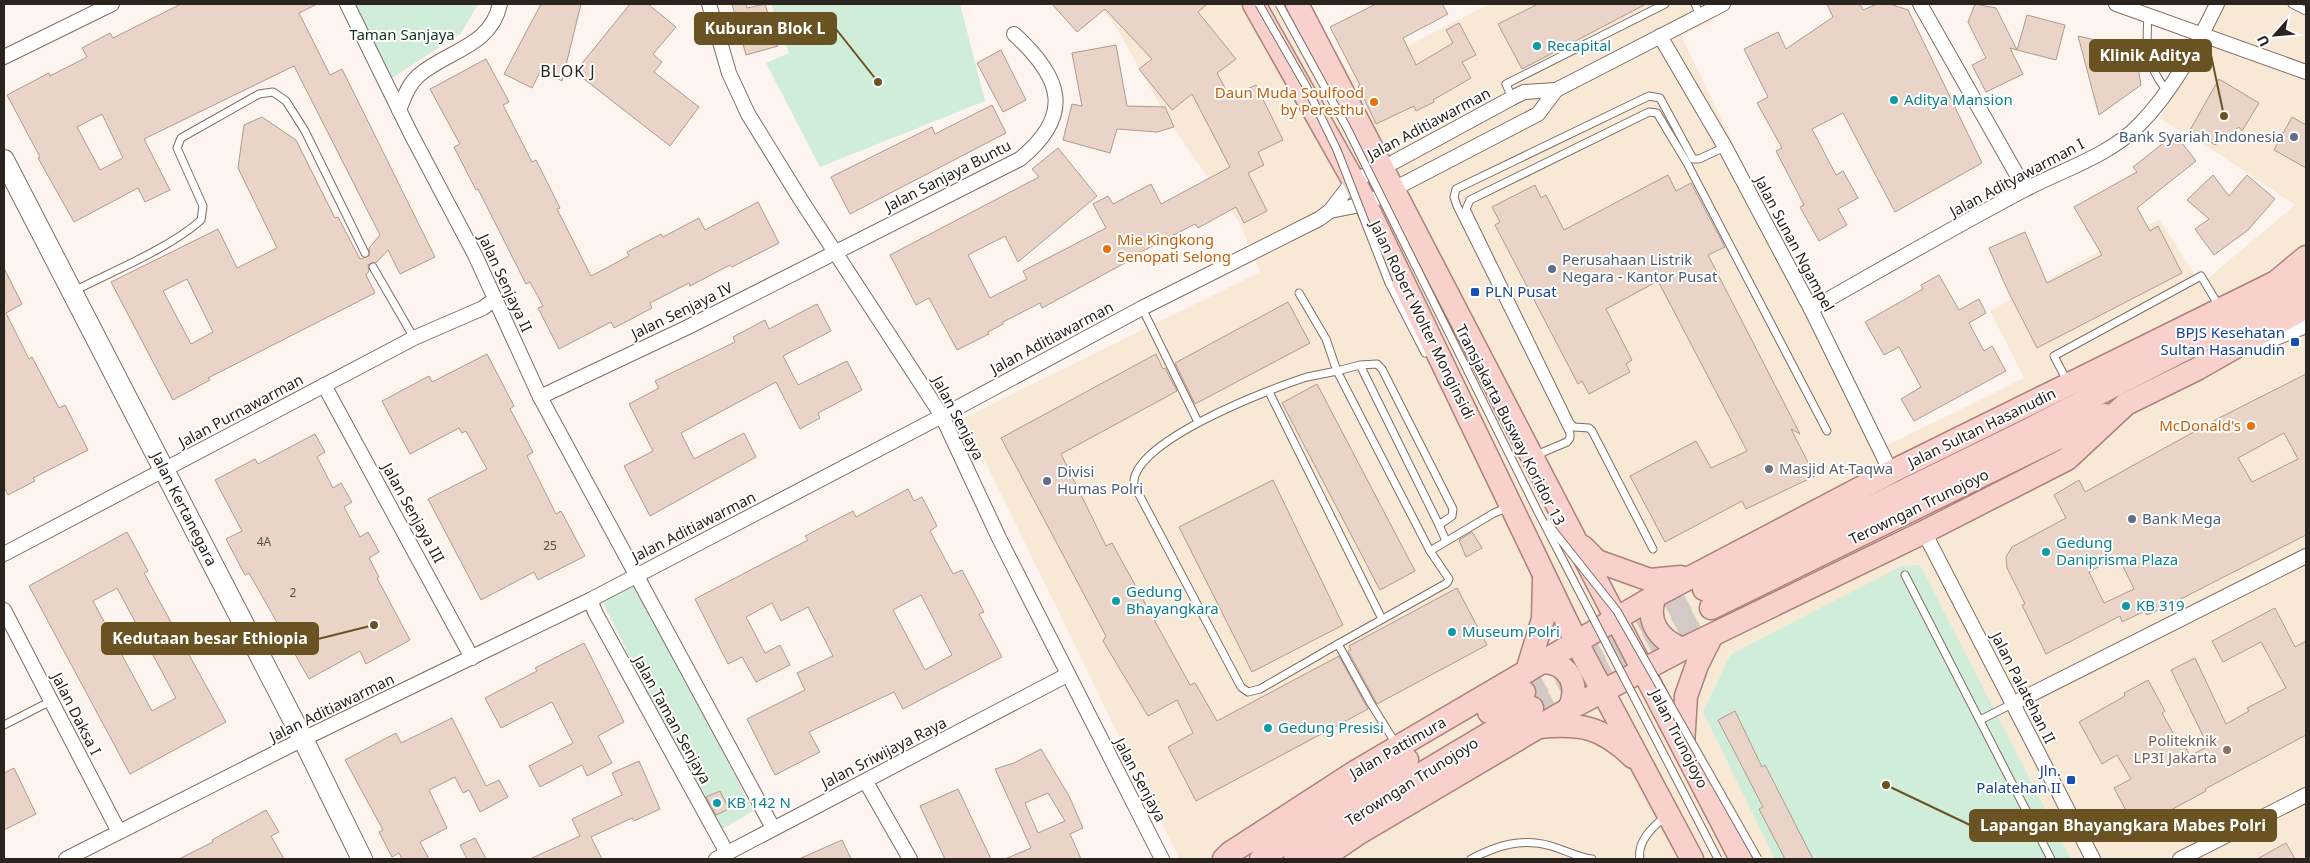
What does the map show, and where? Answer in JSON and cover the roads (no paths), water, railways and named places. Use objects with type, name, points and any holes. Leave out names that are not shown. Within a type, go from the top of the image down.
[{"type":"main road","name":"Jalan Robert Wolter Monginsidi","points":[[1254,4],[1365,204],[1504,495],[1577,642]]},
{"type":"main road","points":[[1297,4],[1452,300],[1573,538],[1618,618]]},
{"type":"main road","name":"Jalan Sultan Hasanudin","points":[[1577,642],[1655,596],[1704,591],[1891,472],[2276,282],[2306,257]]},
{"type":"main road","name":"Terowngan Trunojoyo","points":[[1704,591],[2030,429],[2269,306],[2306,283]]},
{"type":"main road","points":[[1603,692],[1683,649],[1924,532],[2067,459],[2126,404],[2196,369],[2306,307]]},
{"type":"main road","points":[[2030,429],[2070,385]]},
{"type":"main road","name":"Terowngan Trunojoyo","points":[[1704,591],[2126,404]]},
{"type":"main road","points":[[1573,538],[1597,561],[1640,578],[1704,591]]},
{"type":"main road","points":[[1532,692],[1542,619],[1544,575]]},
{"type":"main road","points":[[1655,596],[1650,608],[1656,627],[1665,640],[1683,649]]},
{"type":"main road","name":"Jalan Trunojoyo","points":[[1618,618],[1683,750],[1741,859]]},
{"type":"main road","points":[[1683,750],[1686,696],[1697,665],[1711,637]]},
{"type":"main road","points":[[1577,642],[1641,764],[1665,817],[1692,859]]},
{"type":"main road","name":"Jalan Pattimura","points":[[1321,859],[1359,833],[1532,692],[1577,642]]},
{"type":"main road","points":[[1532,692],[1554,662],[1562,666],[1570,676],[1574,689],[1574,699],[1569,709]]},
{"type":"main road","points":[[1532,692],[1564,725],[1601,732],[1618,743],[1641,764]]},
{"type":"main road","name":"Terowngan Trunojoyo","points":[[1261,859],[1365,785],[1532,692]]},
{"type":"main road","name":"Terowngan Trunojoyo","points":[[1295,859],[1532,692]]},
{"type":"main road","name":"Jalan Pattimura","points":[[1224,859],[1230,853],[1355,772],[1399,748],[1532,692],[1569,709],[1603,692]]},
{"type":"street","points":[[4,57],[112,4]]},
{"type":"street","name":"Jalan Senjaya II","points":[[347,4],[399,110],[475,255],[540,397],[637,575]]},
{"type":"street","points":[[399,110],[406,93],[418,76],[473,44],[489,29],[500,4]]},
{"type":"street","name":"Jalan Senjaya","points":[[709,4],[729,73],[748,114],[942,416],[999,538],[1067,675],[1162,859]]},
{"type":"street","name":"Jalan Aditiawarman","points":[[1330,211],[1353,181],[1383,168],[1524,92],[1556,90],[1660,36],[1698,9],[1723,4]]},
{"type":"street","points":[[1920,4],[2025,189]]},
{"type":"street","points":[[2116,4],[2306,72]]},
{"type":"street","name":"Jalan Adityawarman I","points":[[1811,309],[2025,189],[2093,157],[2118,142],[2138,126],[2166,90],[2202,35],[2217,4]]},
{"type":"street","name":"Jalan Sanjaya Buntu","points":[[836,252],[1020,159],[1030,151],[1045,132],[1055,111],[1056,99],[1053,82],[1046,68],[1034,53],[1014,34]]},
{"type":"street","name":"Jalan Sunan Ngampel","points":[[1660,36],[1725,147],[1811,309],[1891,472]]},
{"type":"street","name":"Jalan Aditiawarman","points":[[66,859],[303,739],[590,600],[942,416],[1142,308],[1330,211],[1365,204],[1394,190],[1538,114],[1556,90]]},
{"type":"street","name":"Jalan Kertanegara","points":[[4,160],[303,739],[362,859]]},
{"type":"street","name":"Jalan Senjaya IV","points":[[540,397],[688,327],[836,252]]},
{"type":"street","name":"Jalan Purnawarman","points":[[4,554],[164,471],[324,384],[414,338],[483,308],[495,299]]},
{"type":"street","points":[[2196,369],[2306,326]]},
{"type":"street","name":"Jalan Senjaya III","points":[[324,384],[472,658]]},
{"type":"street","name":"Jalan Palatehan II","points":[[1924,532],[2093,859]]},
{"type":"street","points":[[2012,704],[2306,556]]},
{"type":"street","points":[[637,575],[773,828]]},
{"type":"street","name":"Jalan Taman Senjaya","points":[[590,600],[722,856]]},
{"type":"street","name":"Jalan Daksa I","points":[[4,610],[119,832]]},
{"type":"street","name":"Jalan Sriwijaya Raya","points":[[722,856],[1067,675]]},
{"type":"street","points":[[866,782],[910,859]]},
{"type":"street","points":[[2180,859],[2306,795]]},
{"type":"lane","points":[[1259,4],[1306,86],[1337,150],[1389,282],[1430,362]]},
{"type":"lane","name":"Transjakarta Busway Koridor 13","points":[[1279,4],[1347,128],[1537,510],[1718,859]]},
{"type":"lane","points":[[1512,98],[1506,84],[1665,4]]},
{"type":"lane","points":[[2292,4],[2306,11]]},
{"type":"lane","points":[[2148,15],[2146,41],[2148,57],[2155,76],[2166,90]]},
{"type":"lane","points":[[72,292],[167,243],[190,230],[201,220],[202,206],[177,148],[181,138],[259,94],[274,92],[286,101],[305,131],[365,253]]},
{"type":"lane","points":[[1531,457],[1568,442],[1570,433],[1457,206],[1454,197],[1456,190],[1649,96],[1660,98],[1827,431]]},
{"type":"lane","points":[[1653,549],[1592,431],[1589,428],[1578,428],[1570,423],[1466,209],[1470,200],[1649,112],[1657,114],[1690,161]]},
{"type":"lane","points":[[1690,161],[1725,147]]},
{"type":"lane","points":[[373,267],[414,338]]},
{"type":"lane","points":[[2070,385],[2054,356],[2201,276],[2221,310]]},
{"type":"lane","points":[[1299,293],[1326,339],[1337,371],[1430,551],[1449,579],[1449,582],[1260,689],[1248,692],[1241,687],[1134,485],[1135,473],[1146,456],[1161,444],[1198,422],[1269,392],[1307,378],[1337,371],[1360,365],[1377,364],[1382,369],[1454,509],[1452,516],[1439,525]]},
{"type":"lane","points":[[1142,308],[1198,422]]},
{"type":"lane","points":[[1360,365],[1446,541]]},
{"type":"lane","points":[[1269,392],[1382,619]]},
{"type":"lane","points":[[1570,433],[1578,428]]},
{"type":"lane","points":[[1430,551],[1494,513],[1504,495],[1470,441]]},
{"type":"lane","points":[[1537,510],[1617,611],[1758,859]]},
{"type":"lane","points":[[1905,575],[2051,859]]},
{"type":"lane","points":[[1338,644],[1370,702],[1399,748]]},
{"type":"lane","points":[[4,724],[51,701]]},
{"type":"lane","points":[[1980,720],[2012,704]]},
{"type":"lane","points":[[1640,859],[1641,843],[1665,817],[1683,859]]},
{"type":"lane","points":[[1471,859],[1506,844],[1527,841],[1550,845],[1577,857],[1592,859]]},
{"type":"tunnel","points":[[1524,692],[1704,589]]},
{"type":"tunnel","points":[[1532,708],[1711,608]]},
{"type":"place","name":"Recapital","points":[[1537,46]]},
{"type":"place","name":"Kuburan Blok L","points":[[878,82]]},
{"type":"place","name":"Aditya Mansion","points":[[1894,100]]},
{"type":"place","name":"Daun Muda Soulfood by Peresthu","points":[[1374,102]]},
{"type":"place","name":"Klinik Aditya","points":[[2224,116]]},
{"type":"place","name":"Bank Syariah Indonesia","points":[[2294,137]]},
{"type":"place","name":"Mie Kingkong Senopati Selong","points":[[1107,249]]},
{"type":"place","name":"Perusahaan Listrik Negara - Kantor Pusat","points":[[1552,269]]},
{"type":"place","name":"PLN Pusat","points":[[1475,292]]},
{"type":"place","name":"BPJS Kesehatan Sultan Hasanudin","points":[[2295,342]]},
{"type":"place","name":"McDonald's","points":[[2251,426]]},
{"type":"place","name":"Masjid At-Taqwa","points":[[1769,469]]},
{"type":"place","name":"Divisi Humas Polri","points":[[1047,481]]},
{"type":"place","name":"Bank Mega","points":[[2132,519]]},
{"type":"place","name":"Gedung Daniprisma Plaza","points":[[2046,552]]},
{"type":"place","name":"Gedung Bhayangkara","points":[[1116,601]]},
{"type":"place","name":"KB 319","points":[[2126,606]]},
{"type":"place","name":"Kedutaan besar Ethiopia","points":[[374,625]]},
{"type":"place","name":"Museum Polri","points":[[1452,632]]},
{"type":"place","name":"Gedung Presisi","points":[[1268,728]]},
{"type":"place","name":"Politeknik LP3I Jakarta","points":[[2227,750]]},
{"type":"place","name":"Jln. Palatehan II","points":[[2071,780]]},
{"type":"place","name":"Lapangan Bhayangkara Mabes Polri","points":[[1886,785]]},
{"type":"place","name":"KB 142 N","points":[[717,803]]},
{"type":"district","name":"BLOK J","points":[[568,71]]},
{"type":"park label","name":"Taman Sanjaya","points":[[402,35]]}]
